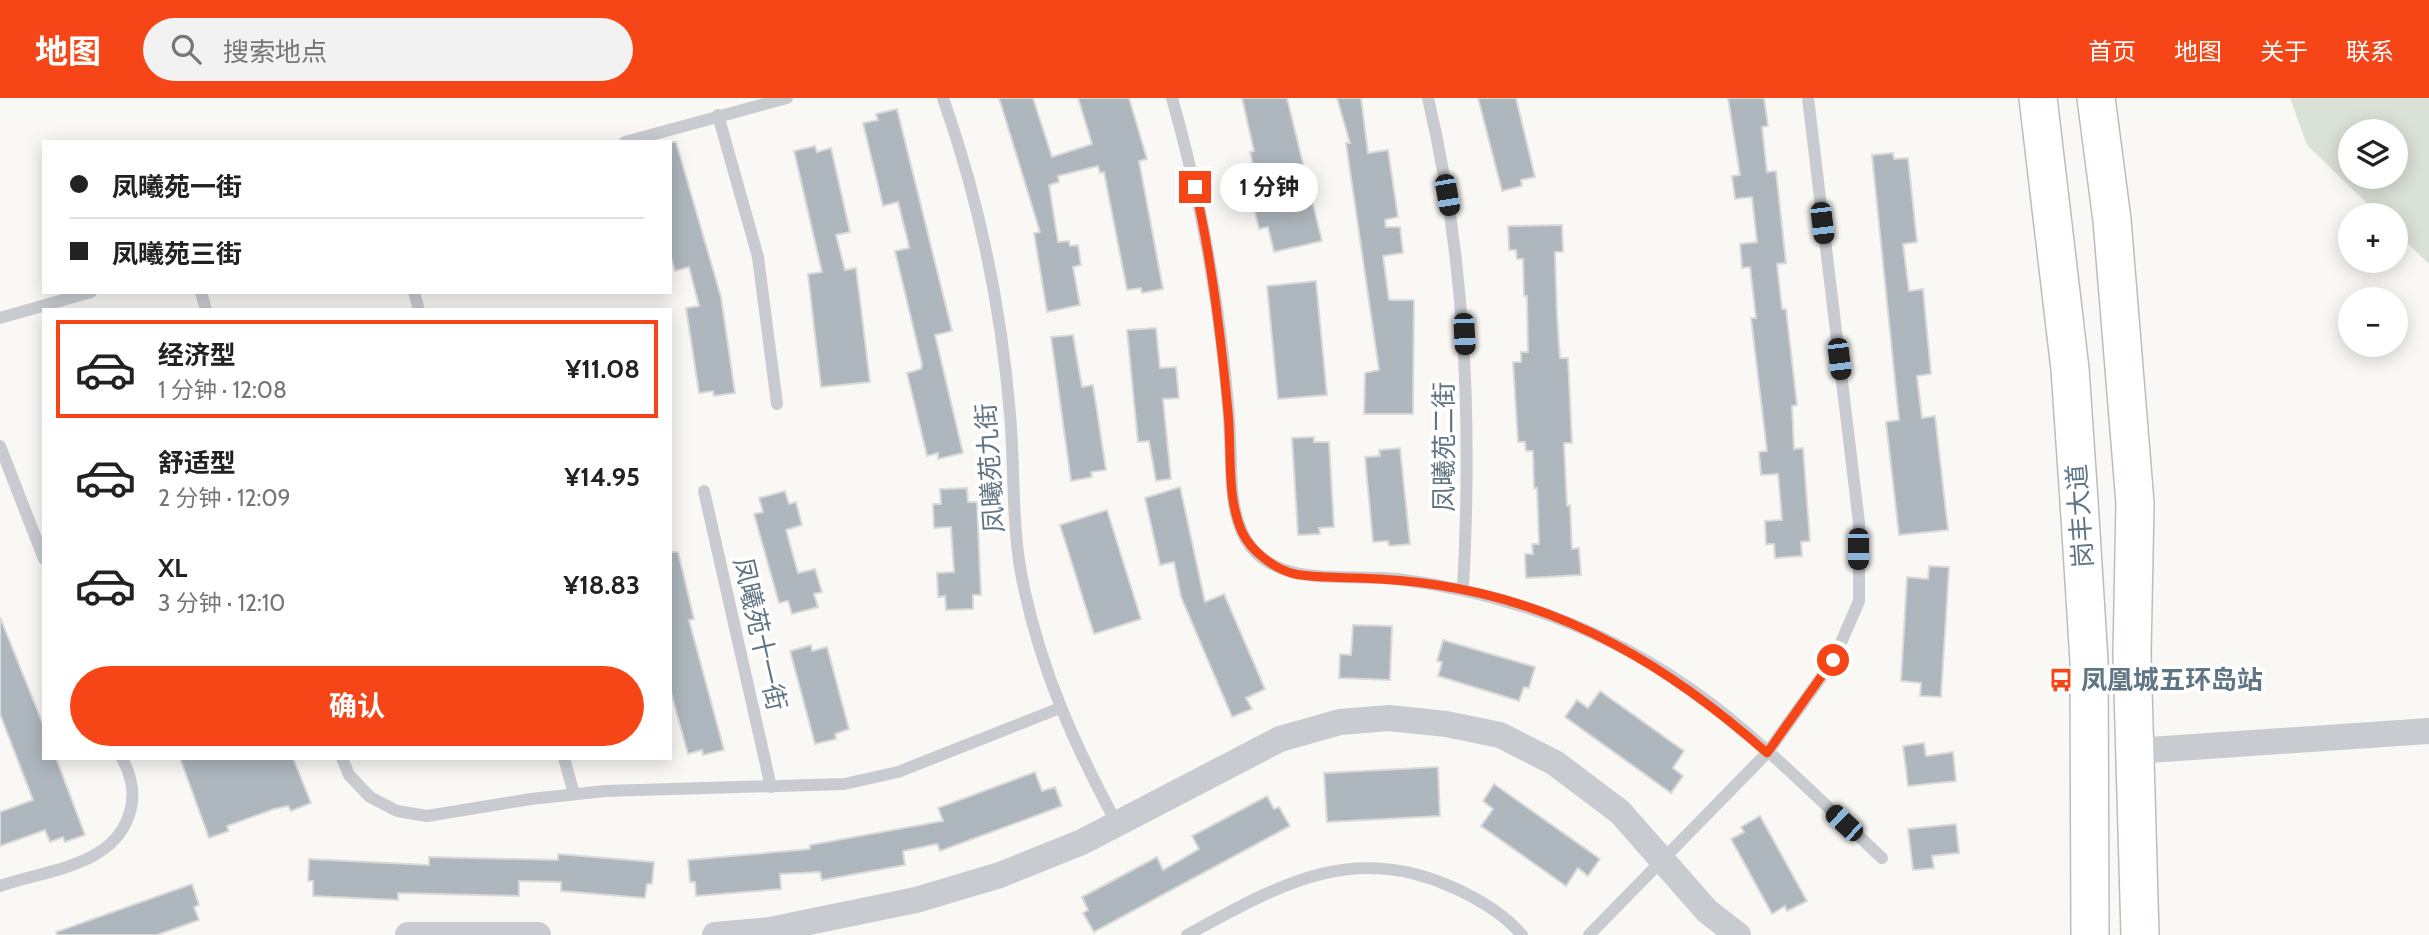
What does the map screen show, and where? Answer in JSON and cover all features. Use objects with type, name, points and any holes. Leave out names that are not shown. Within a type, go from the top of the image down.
[{"type":"main road","name":"岗丰大道","points":[[2038,98],[2055,219],[2070,369],[2080,514],[2089,662],[2090,935]]},
{"type":"main road","name":"岗丰大道","points":[[2096,98],[2112,220],[2135,503],[2132,654],[2140,935]]},
{"type":"street","points":[[715,935],[770,930],[916,900],[1000,875],[1117,824],[1280,739],[1340,722],[1389,718],[1446,723],[1500,735],[1555,763],[1620,812],[1707,911],[1738,935]]},
{"type":"street","points":[[2135,751],[2429,731]]},
{"type":"street","points":[[408,935],[538,935]]},
{"type":"lane","points":[[632,140],[787,98]]},
{"type":"lane","name":"凤曦苑九街","points":[[943,98],[975,201],[1003,344],[1010,416],[1012,502],[1024,586],[1045,669],[1060,708],[1077,749],[1117,824]]},
{"type":"lane","points":[[1172,98],[1200,210],[1213,282],[1223,356],[1233,503],[1243,534],[1264,559],[1293,574],[1394,579],[1464,589],[1531,608],[1595,634],[1657,667],[1714,707],[1882,858]]},
{"type":"lane","name":"凤曦苑二街","points":[[1428,98],[1451,218],[1462,310],[1468,403],[1464,589]]},
{"type":"lane","points":[[1589,935],[1767,753],[1833,660],[1858,601],[1858,523],[1808,98]]},
{"type":"lane","points":[[718,115],[747,209],[758,257],[771,343],[776,404]]},
{"type":"lane","points":[[0,318],[84,294]]},
{"type":"lane","points":[[0,446],[42,554]]},
{"type":"lane","name":"凤曦苑十一街","points":[[704,491],[771,787]]},
{"type":"lane","points":[[343,760],[349,775],[370,797],[397,811],[427,816],[574,794],[666,787],[844,784],[898,772],[1060,708]]},
{"type":"lane","points":[[0,887],[106,850],[124,829],[133,803],[131,775],[123,760]]},
{"type":"lane","points":[[565,760],[574,794]]},
{"type":"lane","points":[[1187,935],[1275,888],[1325,871],[1377,868],[1429,877],[1478,899],[1522,935]]},
{"type":"shaded area","points":[[2290,98],[2429,98],[2429,264],[2408,244],[2408,203],[2367,203],[2352,189],[2408,189],[2408,119],[2338,119],[2338,175],[2307,145]]},
{"type":"building","points":[[999,98],[1033,98],[1052,157],[1092,144],[1078,98],[1129,98],[1147,159],[1139,161],[1163,289],[1142,293],[1141,288],[1127,290],[1104,172],[1100,173],[1098,166],[1058,176],[1059,182],[1049,185],[1058,242],[1069,241],[1070,246],[1078,245],[1081,265],[1073,267],[1080,305],[1047,312],[1034,233],[1040,232]]},
{"type":"building","points":[[1242,98],[1287,98],[1322,241],[1274,252],[1268,227],[1259,229],[1247,179],[1256,177],[1250,152],[1254,151]]},
{"type":"building","points":[[1337,98],[1361,98],[1368,153],[1388,150],[1398,217],[1385,220],[1386,227],[1400,227],[1403,253],[1383,256],[1389,300],[1414,300],[1413,414],[1364,414],[1365,373],[1379,370],[1346,143],[1350,143]]},
{"type":"building","points":[[1478,98],[1516,98],[1535,177],[1521,180],[1522,186],[1502,191]]},
{"type":"building","points":[[1728,98],[1764,98],[1768,126],[1762,127],[1767,172],[1776,171],[1786,263],[1777,264],[1782,309],[1786,309],[1797,405],[1792,406],[1794,449],[1803,448],[1810,541],[1801,542],[1802,556],[1775,558],[1774,544],[1766,544],[1765,521],[1782,520],[1778,474],[1761,475],[1759,452],[1767,451],[1751,318],[1756,318],[1750,267],[1742,268],[1740,244],[1757,242],[1752,197],[1735,199],[1732,176],[1740,175]]},
{"type":"building","points":[[897,109],[952,331],[935,335],[963,453],[938,459],[938,453],[927,456],[907,373],[921,369],[922,364],[895,251],[909,248],[908,242],[898,202],[883,206],[863,123],[878,120],[876,114]]},
{"type":"building","points":[[672,142],[676,142],[721,297],[735,393],[714,396],[713,391],[699,393],[686,308],[699,306],[689,267],[675,271],[672,261]]},
{"type":"building","points":[[815,146],[817,152],[831,148],[850,232],[836,235],[845,270],[856,268],[870,382],[821,387],[808,274],[822,272],[794,151]]},
{"type":"building","points":[[1893,153],[1894,159],[1908,158],[1917,242],[1903,244],[1909,291],[1923,289],[1931,374],[1917,376],[1922,418],[1935,416],[1948,530],[1899,535],[1886,422],[1899,420],[1872,155]]},
{"type":"building","points":[[1562,225],[1563,252],[1555,252],[1560,358],[1568,358],[1572,443],[1564,443],[1567,506],[1570,505],[1572,549],[1579,548],[1581,575],[1526,578],[1525,554],[1533,554],[1532,544],[1539,544],[1537,488],[1534,488],[1533,451],[1526,451],[1525,442],[1518,442],[1513,362],[1521,362],[1521,352],[1528,352],[1527,296],[1524,296],[1523,259],[1517,259],[1516,250],[1509,250],[1508,226]]},
{"type":"building","points":[[1316,281],[1327,395],[1278,399],[1267,286]]},
{"type":"building","points":[[1156,328],[1160,368],[1176,367],[1179,398],[1163,399],[1171,479],[1156,481],[1149,441],[1138,442],[1127,330]]},
{"type":"building","points":[[1073,335],[1082,387],[1093,385],[1106,470],[1091,472],[1092,477],[1071,481],[1051,337]]},
{"type":"building","points":[[1314,437],[1314,442],[1329,442],[1334,527],[1319,528],[1320,534],[1298,535],[1292,438]]},
{"type":"building","points":[[1400,448],[1410,544],[1389,546],[1388,541],[1373,542],[1365,457],[1380,456],[1379,450]]},
{"type":"building","points":[[1180,487],[1205,602],[1224,594],[1265,689],[1246,698],[1252,709],[1232,717],[1181,597],[1174,562],[1160,565],[1145,498]]},
{"type":"building","points":[[967,488],[968,502],[977,502],[981,595],[973,595],[973,609],[946,610],[945,596],[938,597],[937,573],[954,572],[951,527],[934,528],[933,504],[941,504],[940,489]]},
{"type":"building","points":[[785,491],[789,504],[796,502],[802,525],[786,530],[798,573],[815,569],[822,592],[814,594],[818,607],[792,614],[788,601],[779,603],[754,514],[763,512],[759,498]]},
{"type":"building","points":[[1107,510],[1141,619],[1094,634],[1060,525]]},
{"type":"building","points":[[672,552],[678,552],[694,619],[689,620],[724,750],[703,755],[702,750],[688,754],[672,696]]},
{"type":"building","points":[[1929,566],[1949,567],[1941,697],[1920,696],[1921,683],[1901,681],[1907,577],[1928,579]]},
{"type":"building","points":[[0,617],[42,722],[42,760],[57,760],[85,835],[65,842],[63,837],[50,842],[45,830],[0,846],[0,812],[33,800],[0,714]]},
{"type":"building","points":[[1353,625],[1392,626],[1390,680],[1339,678],[1340,654],[1351,655]]},
{"type":"building","points":[[1443,640],[1535,667],[1529,688],[1524,687],[1519,701],[1438,676],[1442,662],[1437,661]]},
{"type":"building","points":[[811,645],[812,651],[827,647],[849,729],[835,734],[836,739],[815,744],[790,651]]},
{"type":"building","points":[[1600,691],[1684,751],[1673,768],[1683,776],[1671,793],[1565,717],[1577,700],[1588,708]]},
{"type":"building","points":[[1924,743],[1926,756],[1953,752],[1956,781],[1908,786],[1903,746]]},
{"type":"building","points":[[181,760],[294,760],[311,803],[291,811],[288,806],[274,809],[227,826],[229,831],[209,838]]},
{"type":"building","points":[[1438,767],[1440,816],[1327,822],[1324,773]]},
{"type":"building","points":[[1035,772],[1042,791],[1055,787],[1062,806],[940,851],[937,844],[903,851],[905,865],[822,880],[820,872],[780,874],[781,889],[696,896],[695,882],[690,882],[688,860],[810,849],[810,845],[943,821],[938,808]]},
{"type":"building","points":[[1494,784],[1600,859],[1588,876],[1578,868],[1566,886],[1481,826],[1493,809],[1483,801]]},
{"type":"building","points":[[1267,796],[1274,809],[1279,807],[1290,826],[1094,932],[1083,913],[1088,910],[1082,897],[1157,857],[1163,870],[1199,849],[1192,836]]},
{"type":"building","points":[[1760,816],[1807,901],[1787,911],[1785,906],[1772,914],[1731,839],[1744,832],[1741,827]]},
{"type":"building","points":[[1956,824],[1959,853],[1932,856],[1934,868],[1913,870],[1908,829]]},
{"type":"building","points":[[558,854],[654,862],[652,884],[647,884],[645,898],[561,891],[561,882],[519,881],[519,896],[398,893],[398,900],[313,896],[313,881],[308,881],[309,859],[429,865],[429,857],[558,860]]},
{"type":"building","points":[[192,884],[199,905],[194,907],[199,920],[157,935],[57,935],[56,932]]},
{"type":"place","name":"凤凰城五环岛站","points":[[2061,680]]},
{"type":"route","points":[[1195,187],[1213,282],[1223,356],[1233,503],[1243,534],[1264,559],[1293,574],[1394,579],[1464,589],[1531,608],[1595,634],[1657,667],[1714,707],[1767,753],[1833,660]]}]
